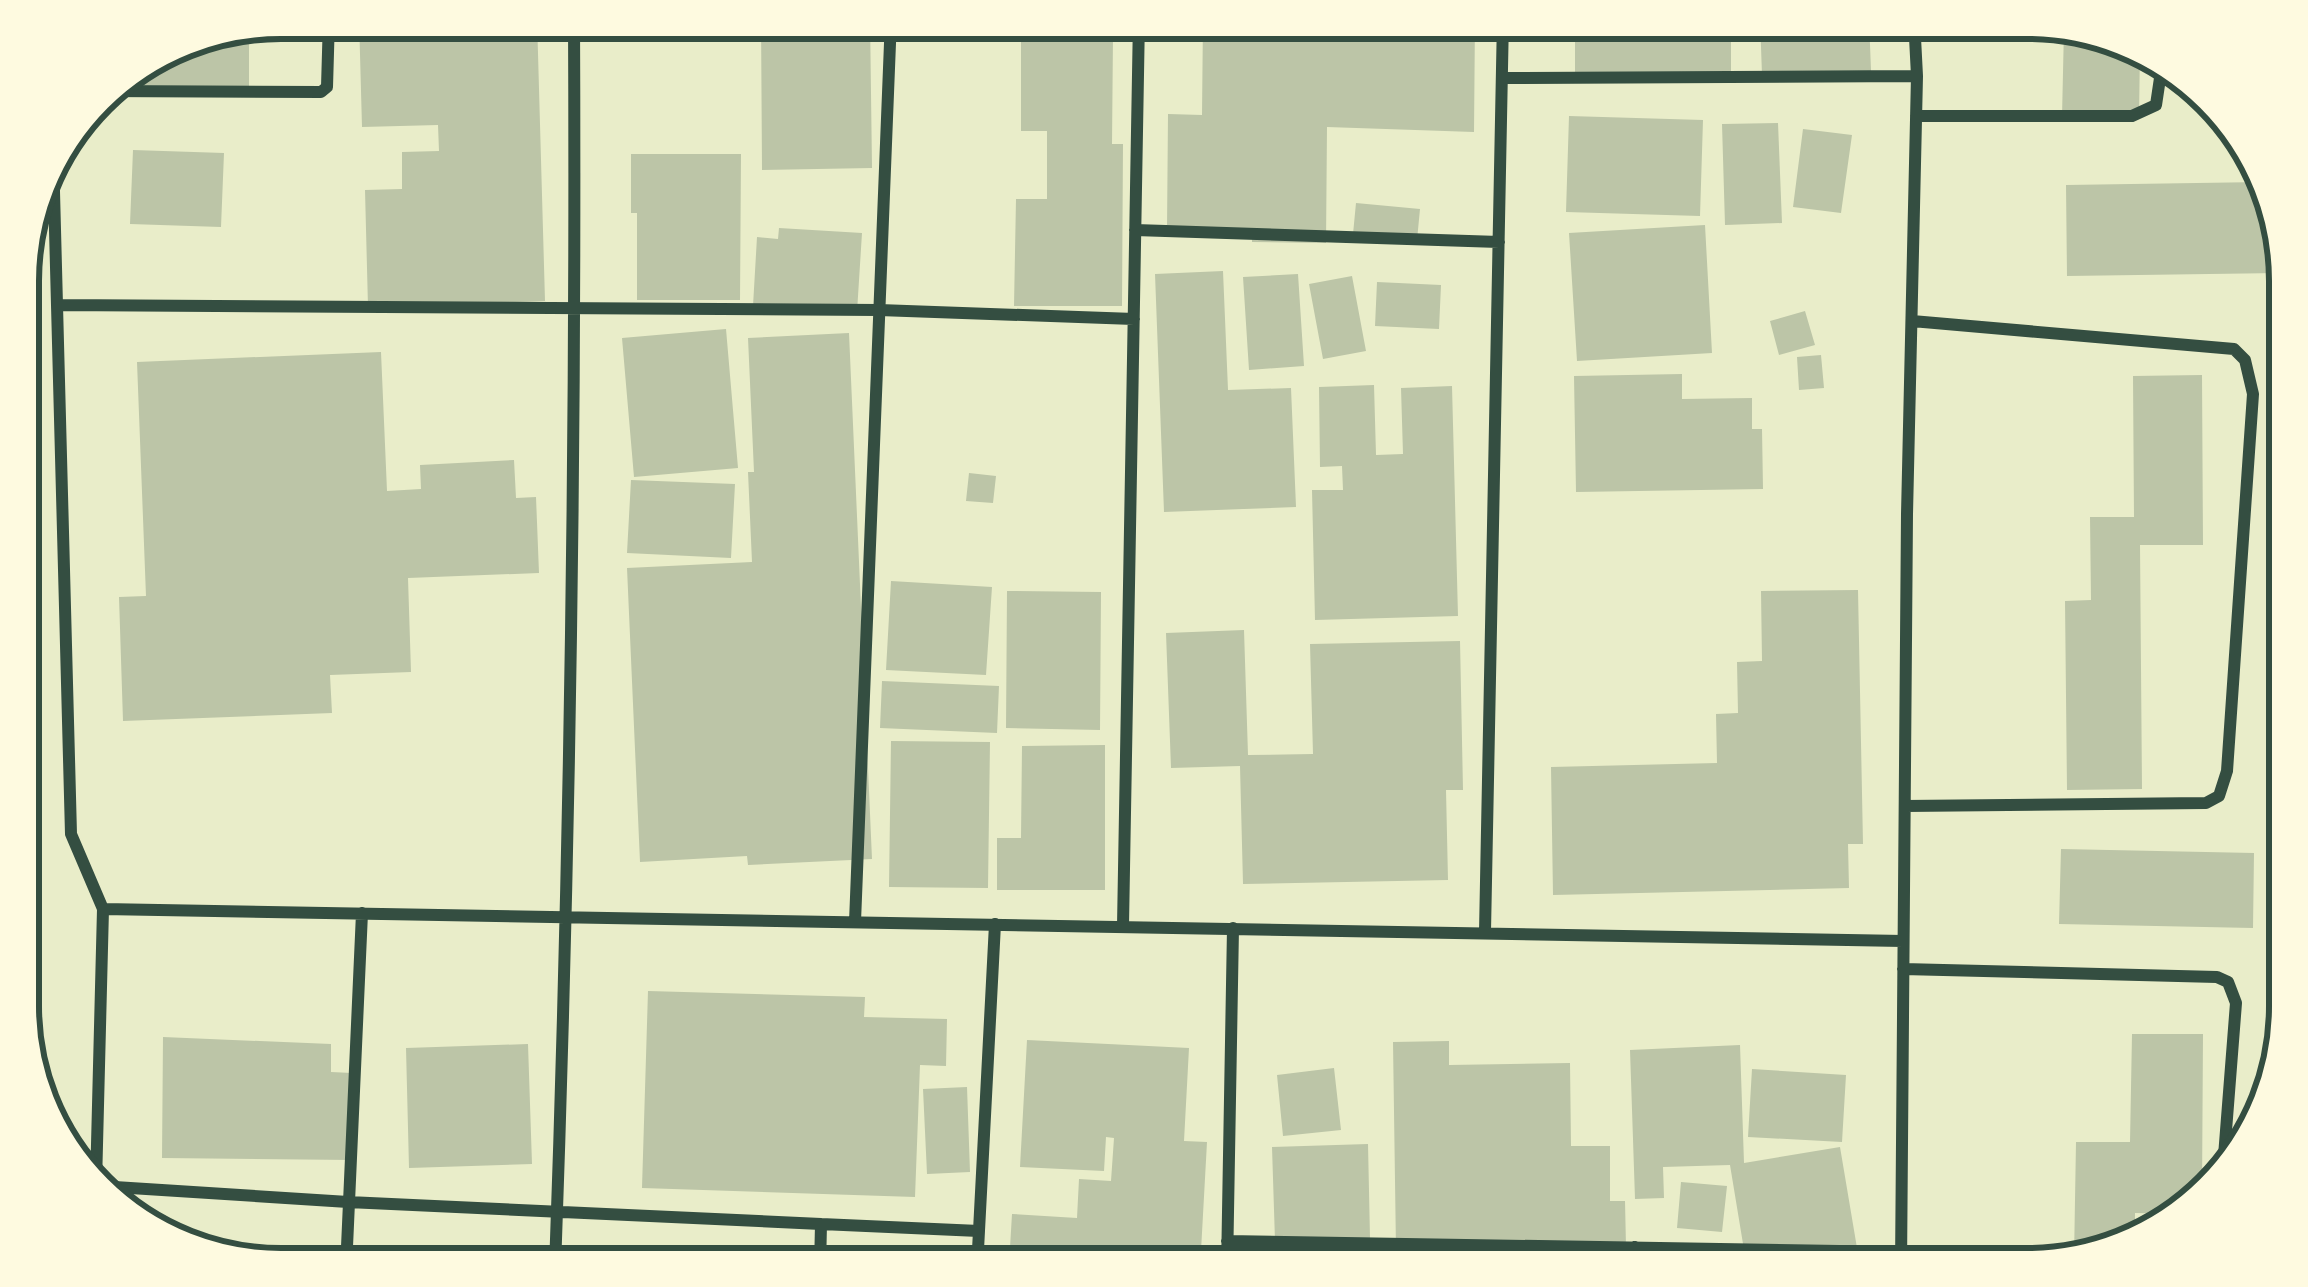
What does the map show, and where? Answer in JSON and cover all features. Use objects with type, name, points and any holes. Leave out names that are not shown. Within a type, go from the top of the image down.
[{"type":"street","points":[[1486,932],[1503,39]]},
{"type":"street","points":[[1901,1247],[1915,39]]},
{"type":"street","points":[[131,91],[321,92],[327,87],[328,40]]},
{"type":"street","points":[[556,1248],[568,917],[574,40]]},
{"type":"street","points":[[855,922],[889,40]]},
{"type":"street","points":[[1123,926],[1139,40]]},
{"type":"street","points":[[1502,78],[1917,76]]},
{"type":"street","points":[[1916,116],[2132,116],[2156,105],[2160,79]]},
{"type":"street","points":[[54,197],[71,834],[103,909],[98,1165]]},
{"type":"street","points":[[1135,230],[1498,242]]},
{"type":"street","points":[[57,305],[879,310],[1133,320]]},
{"type":"street","points":[[1905,806],[2206,803],[2219,796],[2227,771],[2253,394],[2245,360],[2234,349],[1912,321]]},
{"type":"street","points":[[103,909],[1903,941]]},
{"type":"street","points":[[346,1248],[362,914]]},
{"type":"street","points":[[978,1248],[994,924]]},
{"type":"street","points":[[1227,1247],[1233,928]]},
{"type":"street","points":[[1903,969],[2217,977],[2228,982],[2236,1003],[2225,1144]]},
{"type":"street","points":[[119,1186],[557,1213],[979,1231]]},
{"type":"street","points":[[820,1248],[821,1224]]},
{"type":"street","points":[[1227,1241],[1646,1247]]},
{"type":"building","points":[[1203,39],[1475,39],[1474,132],[1327,127],[1326,243],[1252,242],[1252,229],[1167,229],[1168,114],[1202,115]]},
{"type":"building","points":[[1575,39],[1731,39],[1731,73],[1575,74]]},
{"type":"building","points":[[1761,39],[1870,39],[1871,71],[1762,75]]},
{"type":"building","points":[[360,40],[538,40],[545,301],[368,307],[365,190],[402,189],[402,152],[439,151],[438,125],[362,127]]},
{"type":"building","points":[[761,40],[870,40],[872,168],[762,170]]},
{"type":"building","points":[[1021,40],[1113,40],[1112,144],[1123,144],[1122,306],[1014,306],[1016,199],[1047,199],[1047,131],[1021,131]]},
{"type":"building","points":[[249,42],[249,88],[135,88],[188,57]]},
{"type":"building","points":[[2064,42],[2140,67],[2139,119],[2062,117]]},
{"type":"building","points":[[1569,116],[1703,120],[1700,216],[1566,212]]},
{"type":"building","points":[[1778,123],[1782,223],[1725,225],[1722,124]]},
{"type":"building","points":[[1803,129],[1852,135],[1841,213],[1793,207]]},
{"type":"building","points":[[133,150],[224,153],[221,227],[130,224]]},
{"type":"building","points":[[631,154],[741,154],[740,300],[637,300]]},
{"type":"building","points":[[2247,182],[2264,234],[2268,273],[2067,276],[2066,185]]},
{"type":"building","points":[[1356,203],[1420,209],[1417,240],[1353,234]]},
{"type":"building","points":[[1705,225],[1712,353],[1577,361],[1569,233]]},
{"type":"building","points":[[779,228],[862,233],[857,312],[753,306],[757,237],[778,239]]},
{"type":"building","points":[[1223,271],[1228,390],[1291,388],[1296,507],[1164,512],[1155,274]]},
{"type":"building","points":[[1298,274],[1304,366],[1249,370],[1243,277]]},
{"type":"building","points":[[1352,276],[1366,351],[1323,359],[1309,284]]},
{"type":"building","points":[[1377,282],[1441,285],[1439,329],[1375,326]]},
{"type":"building","points":[[1805,311],[1815,345],[1779,355],[1770,321]]},
{"type":"building","points":[[726,329],[738,468],[634,477],[622,338]]},
{"type":"building","points":[[849,333],[872,859],[748,865],[747,856],[640,862],[627,568],[752,562],[748,472],[754,472],[748,338]]},
{"type":"building","points":[[381,352],[387,491],[421,489],[420,465],[514,460],[516,498],[536,497],[539,573],[408,578],[411,672],[330,675],[332,713],[123,721],[119,597],[146,596],[137,362]]},
{"type":"building","points":[[1821,355],[1824,388],[1799,390],[1797,357]]},
{"type":"building","points":[[1682,374],[1682,399],[1752,398],[1752,429],[1762,429],[1763,489],[1576,492],[1574,376]]},
{"type":"building","points":[[2202,375],[2203,545],[2140,545],[2142,789],[2067,790],[2065,601],[2091,600],[2090,517],[2134,517],[2133,376]]},
{"type":"building","points":[[1374,385],[1376,455],[1403,454],[1401,388],[1452,386],[1458,616],[1315,620],[1312,490],[1343,490],[1342,466],[1320,467],[1319,387]]},
{"type":"building","points":[[969,473],[996,476],[993,503],[966,501]]},
{"type":"building","points":[[631,480],[735,484],[731,558],[627,553]]},
{"type":"building","points":[[891,581],[992,587],[986,675],[886,670]]},
{"type":"building","points":[[1858,590],[1863,844],[1848,844],[1849,888],[1553,895],[1551,767],[1717,763],[1716,714],[1738,713],[1737,662],[1762,661],[1761,591]]},
{"type":"building","points":[[1007,591],[1101,592],[1100,730],[1006,728]]},
{"type":"building","points":[[1244,630],[1248,755],[1313,754],[1310,644],[1460,641],[1463,790],[1446,790],[1448,880],[1243,884],[1240,766],[1171,768],[1166,633]]},
{"type":"building","points":[[882,681],[999,686],[997,733],[880,728]]},
{"type":"building","points":[[891,741],[990,742],[988,888],[889,887]]},
{"type":"building","points":[[1105,745],[1105,890],[997,890],[997,838],[1021,838],[1022,746]]},
{"type":"building","points":[[2061,849],[2254,853],[2253,928],[2059,924]]},
{"type":"building","points":[[648,991],[865,997],[864,1017],[947,1019],[946,1066],[920,1065],[915,1197],[642,1188]]},
{"type":"building","points":[[2132,1034],[2203,1034],[2202,1172],[2152,1213],[2135,1213],[2135,1222],[2120,1230],[2074,1243],[2076,1142],[2130,1142]]},
{"type":"building","points":[[163,1037],[331,1044],[331,1072],[352,1073],[351,1160],[162,1158]]},
{"type":"building","points":[[1027,1040],[1189,1048],[1184,1141],[1207,1142],[1201,1247],[1010,1248],[1012,1214],[1077,1218],[1079,1179],[1111,1181],[1114,1138],[1106,1137],[1104,1171],[1020,1167]]},
{"type":"building","points":[[1449,1041],[1449,1065],[1570,1063],[1571,1146],[1610,1146],[1610,1201],[1625,1201],[1626,1247],[1396,1247],[1393,1042]]},
{"type":"building","points":[[528,1044],[532,1164],[409,1168],[406,1048]]},
{"type":"building","points":[[1740,1045],[1744,1163],[1840,1147],[1857,1247],[1744,1247],[1730,1165],[1663,1167],[1664,1198],[1635,1199],[1630,1050]]},
{"type":"building","points":[[1334,1068],[1341,1130],[1283,1136],[1277,1075]]},
{"type":"building","points":[[1752,1069],[1846,1075],[1842,1142],[1748,1137]]},
{"type":"building","points":[[967,1087],[970,1172],[927,1174],[923,1089]]},
{"type":"building","points":[[1368,1144],[1370,1238],[1275,1241],[1272,1147]]},
{"type":"building","points":[[1681,1182],[1727,1186],[1722,1232],[1677,1228]]}]
